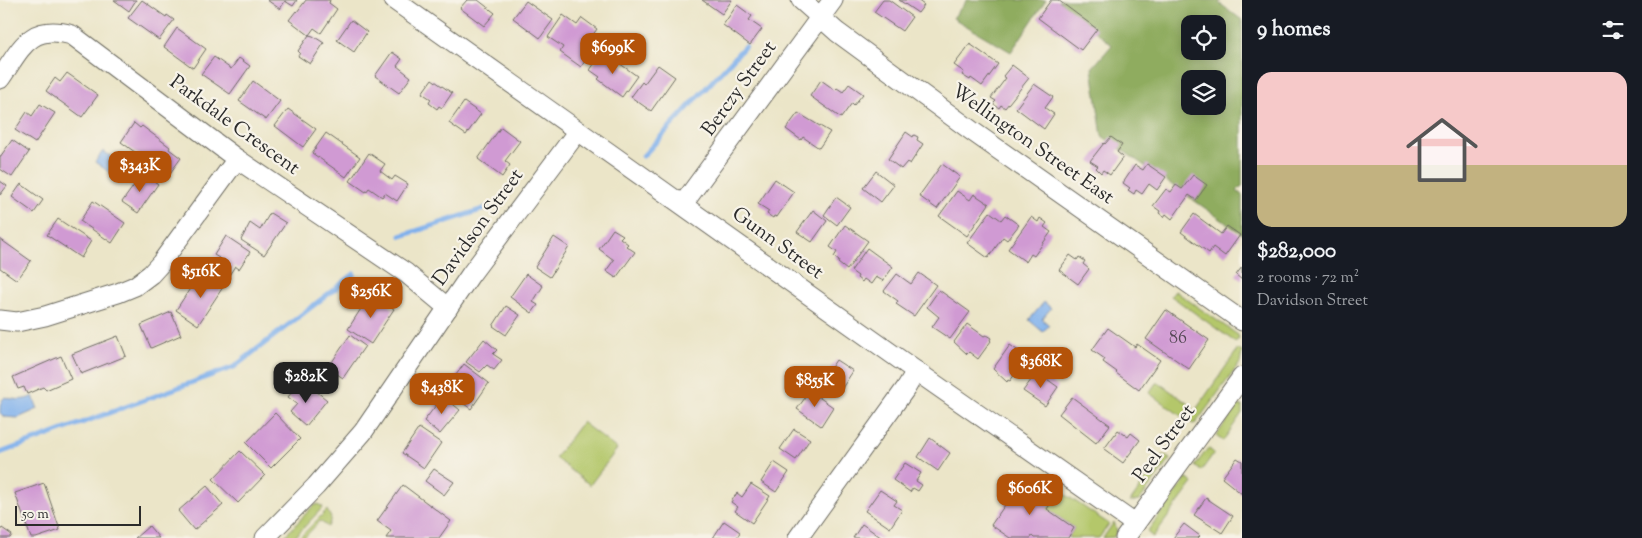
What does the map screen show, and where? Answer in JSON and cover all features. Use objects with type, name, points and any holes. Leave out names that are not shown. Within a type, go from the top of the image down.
[{"type":"street","name":"Gunn Street","points":[[394,0],[916,371],[1130,531]]},
{"type":"street","name":"Wellington Street East","points":[[801,0],[834,29],[972,131],[1242,321]]},
{"type":"street","name":"Berczy Street","points":[[683,204],[833,0]]},
{"type":"street","name":"Parkdale Crescent","points":[[0,79],[32,37],[44,31],[57,31],[72,35],[237,159],[406,273],[448,308]]},
{"type":"street","name":"Davidson Street","points":[[265,538],[316,486],[358,439],[448,308],[578,131]]},
{"type":"street","points":[[0,320],[17,322],[45,316],[135,286],[151,274],[161,263],[237,159]]},
{"type":"street","points":[[798,538],[906,388],[916,371]]},
{"type":"street","name":"Peel Street","points":[[1130,531],[1242,377]]},
{"type":"green space","points":[[967,0],[1046,0],[1011,52],[953,18]]},
{"type":"green space","points":[[1058,0],[1221,0],[1219,3],[1242,20],[1242,186],[1237,191],[1242,195],[1242,234],[1102,136],[1092,68],[1112,45]]},
{"type":"green space","points":[[1175,291],[1238,335],[1239,339],[1235,342],[1171,296]]},
{"type":"green space","points":[[1238,349],[1242,352],[1240,363],[1196,423],[1193,424],[1188,421]]},
{"type":"green space","points":[[1156,383],[1159,383],[1193,407],[1184,418],[1149,393]]},
{"type":"green space","points":[[1238,405],[1242,406],[1242,413],[1223,441],[1216,436]]},
{"type":"green space","points":[[582,422],[617,449],[590,485],[555,458]]},
{"type":"green space","points":[[1208,448],[1214,453],[1201,471],[1195,466]]},
{"type":"green space","points":[[1163,455],[1170,459],[1139,501],[1130,502]]},
{"type":"green space","points":[[1186,478],[1193,483],[1153,537],[1147,532]]},
{"type":"green space","points":[[1063,493],[1109,524],[1099,538],[1068,538],[1074,528],[1047,509],[1050,505],[1056,503]]},
{"type":"green space","points":[[318,504],[323,507],[294,538],[283,538],[313,506]]},
{"type":"green space","points":[[327,510],[331,518],[328,527],[320,521],[304,538],[299,538]]},
{"type":"green space","points":[[1114,522],[1117,531],[1114,537],[1103,538]]},
{"type":"water","points":[[103,151],[124,166],[116,177],[95,162]]},
{"type":"water","points":[[1044,302],[1051,308],[1042,319],[1049,325],[1043,332],[1029,320]]},
{"type":"water","points":[[33,396],[38,409],[18,418],[4,417],[0,413],[1,402],[5,397],[19,400]]},
{"type":"building","points":[[114,0],[136,0],[129,11]]},
{"type":"building","points":[[142,0],[166,17],[167,15],[174,20],[159,40],[128,18]]},
{"type":"building","points":[[267,0],[297,0],[293,6],[285,1],[280,9]]},
{"type":"building","points":[[306,0],[330,0],[329,3],[337,9],[321,33],[314,28],[309,35],[289,20]]},
{"type":"building","points":[[467,0],[478,0],[495,13],[484,26],[460,8]]},
{"type":"building","points":[[702,0],[732,0],[722,14]]},
{"type":"building","points":[[883,0],[889,0],[912,17],[902,31],[874,12]]},
{"type":"building","points":[[899,0],[917,0],[924,5],[918,13]]},
{"type":"building","points":[[1051,0],[1058,0],[1097,29],[1081,50],[1038,18]]},
{"type":"building","points":[[526,1],[553,20],[540,38],[513,18]]},
{"type":"building","points":[[737,5],[752,16],[749,20],[762,29],[750,45],[723,25]]},
{"type":"building","points":[[563,15],[577,25],[582,18],[597,29],[587,43],[594,48],[581,67],[560,52],[563,47],[548,37]]},
{"type":"building","points":[[351,20],[367,32],[354,52],[337,40]]},
{"type":"building","points":[[177,28],[206,49],[193,68],[164,47]]},
{"type":"building","points":[[309,35],[324,43],[310,64],[298,56],[300,53],[298,51]]},
{"type":"building","points":[[970,44],[998,64],[982,86],[971,78],[970,80],[962,75],[964,72],[954,65]]},
{"type":"building","points":[[392,52],[402,59],[397,66],[411,77],[399,93],[375,76]]},
{"type":"building","points":[[602,53],[637,76],[622,97],[598,79],[600,77],[590,70]]},
{"type":"building","points":[[214,57],[231,69],[239,58],[250,66],[230,94],[201,74]]},
{"type":"building","points":[[658,65],[675,77],[651,111],[631,97],[642,82],[644,84]]},
{"type":"building","points":[[1012,65],[1029,78],[1005,108],[1001,105],[999,108],[993,104],[996,101],[991,98],[1006,78],[1003,76]]},
{"type":"building","points":[[67,73],[98,95],[82,117],[46,91],[55,78],[60,82]]},
{"type":"building","points":[[432,79],[452,93],[442,108],[439,106],[437,109],[429,103],[431,99],[422,93]]},
{"type":"building","points":[[821,80],[835,90],[837,88],[843,92],[849,84],[863,94],[854,105],[852,103],[841,118],[810,96]]},
{"type":"building","points":[[253,81],[280,101],[266,120],[239,101]]},
{"type":"building","points":[[1034,84],[1053,97],[1045,108],[1054,114],[1044,129],[1016,108]]},
{"type":"building","points":[[464,102],[481,114],[466,135],[449,123]]},
{"type":"building","points":[[40,104],[55,113],[35,143],[15,130],[27,112],[32,116]]},
{"type":"building","points":[[288,109],[316,129],[303,147],[275,126]]},
{"type":"building","points":[[798,113],[830,132],[819,148],[803,137],[801,140],[786,129]]},
{"type":"building","points":[[134,123],[140,128],[142,126],[170,147],[169,149],[181,158],[168,176],[121,142]]},
{"type":"building","points":[[501,127],[520,141],[505,161],[510,165],[502,177],[478,159]]},
{"type":"building","points":[[906,132],[913,137],[914,135],[918,137],[917,140],[923,144],[910,164],[907,162],[901,169],[888,159]]},
{"type":"building","points":[[326,133],[360,157],[346,177],[312,153]]},
{"type":"building","points":[[1111,137],[1122,145],[1117,152],[1123,157],[1110,175],[1103,170],[1101,173],[1096,168],[1098,166],[1090,161]]},
{"type":"building","points":[[12,140],[29,152],[12,177],[0,169],[0,157]]},
{"type":"building","points":[[369,153],[385,164],[380,171],[392,180],[395,176],[408,184],[397,201],[385,193],[382,197],[369,188],[366,192],[350,181]]},
{"type":"building","points":[[942,164],[960,177],[937,209],[919,196]]},
{"type":"building","points":[[1147,164],[1166,177],[1157,190],[1149,184],[1142,194],[1136,190],[1134,194],[1123,183],[1135,165],[1143,170]]},
{"type":"building","points":[[876,171],[894,185],[881,202],[863,188]]},
{"type":"building","points":[[143,173],[158,184],[138,213],[122,202]]},
{"type":"building","points":[[1193,175],[1207,185],[1196,200],[1189,195],[1172,219],[1166,214],[1164,217],[1153,206],[1166,189],[1171,192],[1176,185],[1182,189]]},
{"type":"building","points":[[775,179],[794,192],[777,217],[774,216],[773,218],[767,214],[769,211],[758,204]]},
{"type":"building","points":[[0,181],[7,186],[0,195]]},
{"type":"building","points":[[21,184],[43,200],[34,213],[12,197]]},
{"type":"building","points":[[957,191],[970,200],[974,194],[989,204],[967,236],[939,216]]},
{"type":"building","points":[[836,197],[850,207],[837,225],[824,215]]},
{"type":"building","points":[[93,201],[125,223],[112,243],[80,221]]},
{"type":"building","points":[[813,210],[827,221],[812,242],[797,232]]},
{"type":"building","points":[[990,212],[1001,220],[1005,215],[1019,225],[1007,240],[1003,237],[988,258],[967,243]]},
{"type":"building","points":[[270,213],[286,223],[264,255],[241,240],[250,223],[260,230]]},
{"type":"building","points":[[1194,214],[1221,234],[1227,226],[1240,235],[1225,256],[1213,247],[1209,253],[1181,232]]},
{"type":"building","points":[[1031,217],[1038,222],[1040,218],[1047,223],[1044,227],[1051,232],[1034,256],[1031,254],[1026,262],[1008,249]]},
{"type":"building","points":[[58,219],[91,241],[81,258],[47,235]]},
{"type":"building","points":[[845,225],[868,241],[847,270],[838,263],[839,261],[834,257],[837,252],[830,247]]},
{"type":"building","points":[[613,229],[623,235],[620,238],[628,244],[626,246],[635,252],[616,278],[606,271],[614,260],[599,249]]},
{"type":"building","points":[[226,236],[250,252],[239,269],[235,266],[226,280],[211,271],[219,258],[214,255]]},
{"type":"building","points":[[554,237],[569,247],[550,277],[535,267]]},
{"type":"building","points":[[0,239],[31,261],[17,280],[0,268]]},
{"type":"building","points":[[867,248],[893,267],[883,281],[876,277],[871,284],[864,279],[862,282],[851,271]]},
{"type":"building","points":[[1070,255],[1077,260],[1079,257],[1085,261],[1083,264],[1089,269],[1078,284],[1059,270]]},
{"type":"building","points":[[1242,267],[1242,280],[1236,275]]},
{"type":"building","points":[[209,273],[225,284],[198,325],[176,310],[191,287],[198,291]]},
{"type":"building","points":[[919,273],[936,285],[914,316],[896,304],[898,301],[884,291],[897,274],[911,284]]},
{"type":"building","points":[[526,274],[543,286],[533,302],[538,305],[532,313],[510,297]]},
{"type":"building","points":[[939,290],[970,312],[950,339],[932,327],[939,317],[927,307]]},
{"type":"building","points":[[371,293],[394,309],[371,344],[348,329]]},
{"type":"building","points":[[506,306],[520,315],[506,335],[493,326]]},
{"type":"building","points":[[1166,310],[1209,340],[1189,369],[1146,339]]},
{"type":"building","points":[[171,312],[181,335],[151,348],[141,325]]},
{"type":"building","points":[[967,324],[984,336],[986,335],[991,338],[991,341],[978,359],[969,352],[967,354],[954,342]]},
{"type":"building","points":[[1108,328],[1135,347],[1137,344],[1160,360],[1139,390],[1103,362],[1105,359],[1092,350]]},
{"type":"building","points":[[350,335],[365,346],[343,378],[328,368]]},
{"type":"building","points":[[118,336],[126,356],[81,374],[72,354]]},
{"type":"building","points":[[484,339],[497,350],[493,354],[502,360],[494,370],[487,365],[480,372],[466,362]]},
{"type":"building","points":[[1010,345],[1027,357],[1010,381],[1008,380],[1007,382],[993,369]]},
{"type":"building","points":[[61,356],[71,379],[46,390],[43,387],[27,394],[24,387],[18,389],[13,377]]},
{"type":"building","points":[[836,360],[853,371],[837,396],[820,384]]},
{"type":"building","points":[[464,364],[489,383],[471,409],[445,390]]},
{"type":"building","points":[[1037,372],[1058,387],[1045,406],[1023,391]]},
{"type":"building","points":[[310,386],[327,400],[306,426],[290,412],[297,404],[288,397],[296,387],[304,394]]},
{"type":"building","points":[[810,391],[833,407],[821,426],[797,409]]},
{"type":"building","points":[[443,396],[460,410],[440,434],[424,421]]},
{"type":"building","points":[[1072,397],[1110,425],[1096,443],[1059,414]]},
{"type":"building","points":[[275,413],[300,439],[271,468],[246,443]]},
{"type":"building","points":[[419,428],[441,443],[424,468],[402,453]]},
{"type":"building","points":[[794,429],[810,439],[796,460],[780,449]]},
{"type":"building","points":[[1118,430],[1128,437],[1131,433],[1140,440],[1123,463],[1104,449]]},
{"type":"building","points":[[930,438],[950,453],[938,471],[918,457]]},
{"type":"building","points":[[240,451],[265,475],[238,503],[213,479]]},
{"type":"building","points":[[1237,458],[1242,461],[1242,494],[1222,478]]},
{"type":"building","points":[[774,462],[789,472],[776,492],[761,482]]},
{"type":"building","points":[[905,463],[921,473],[916,481],[922,485],[918,491],[913,488],[910,492],[893,480]]},
{"type":"building","points":[[434,469],[454,482],[444,495],[425,481]]},
{"type":"building","points":[[1023,479],[1053,500],[1047,509],[1074,528],[1068,538],[1034,538],[1032,536],[1031,538],[1010,538],[991,525]]},
{"type":"building","points":[[44,483],[60,530],[31,538],[15,493]]},
{"type":"building","points":[[751,484],[770,496],[752,523],[735,511],[738,507],[731,502],[737,493],[742,497]]},
{"type":"building","points":[[403,485],[451,521],[439,538],[386,538],[391,531],[377,521]]},
{"type":"building","points":[[207,486],[223,505],[194,530],[178,511]]},
{"type":"building","points":[[880,490],[897,501],[894,505],[902,510],[890,528],[865,511]]},
{"type":"building","points":[[1206,498],[1233,516],[1222,533],[1194,515]]},
{"type":"building","points":[[724,521],[740,532],[737,538],[713,538]]},
{"type":"building","points":[[862,524],[882,538],[853,538]]},
{"type":"building","points":[[1184,524],[1200,536],[1198,538],[1173,538]]},
{"type":"building","points":[[149,526],[159,538],[135,538]]},
{"type":"building","points":[[2,528],[12,535],[10,538],[0,538]]},
{"type":"waterway","points":[[643,156],[745,46]]},
{"type":"waterway","points":[[401,236],[496,205]]},
{"type":"waterway","points":[[0,453],[234,367],[354,274]]}]
